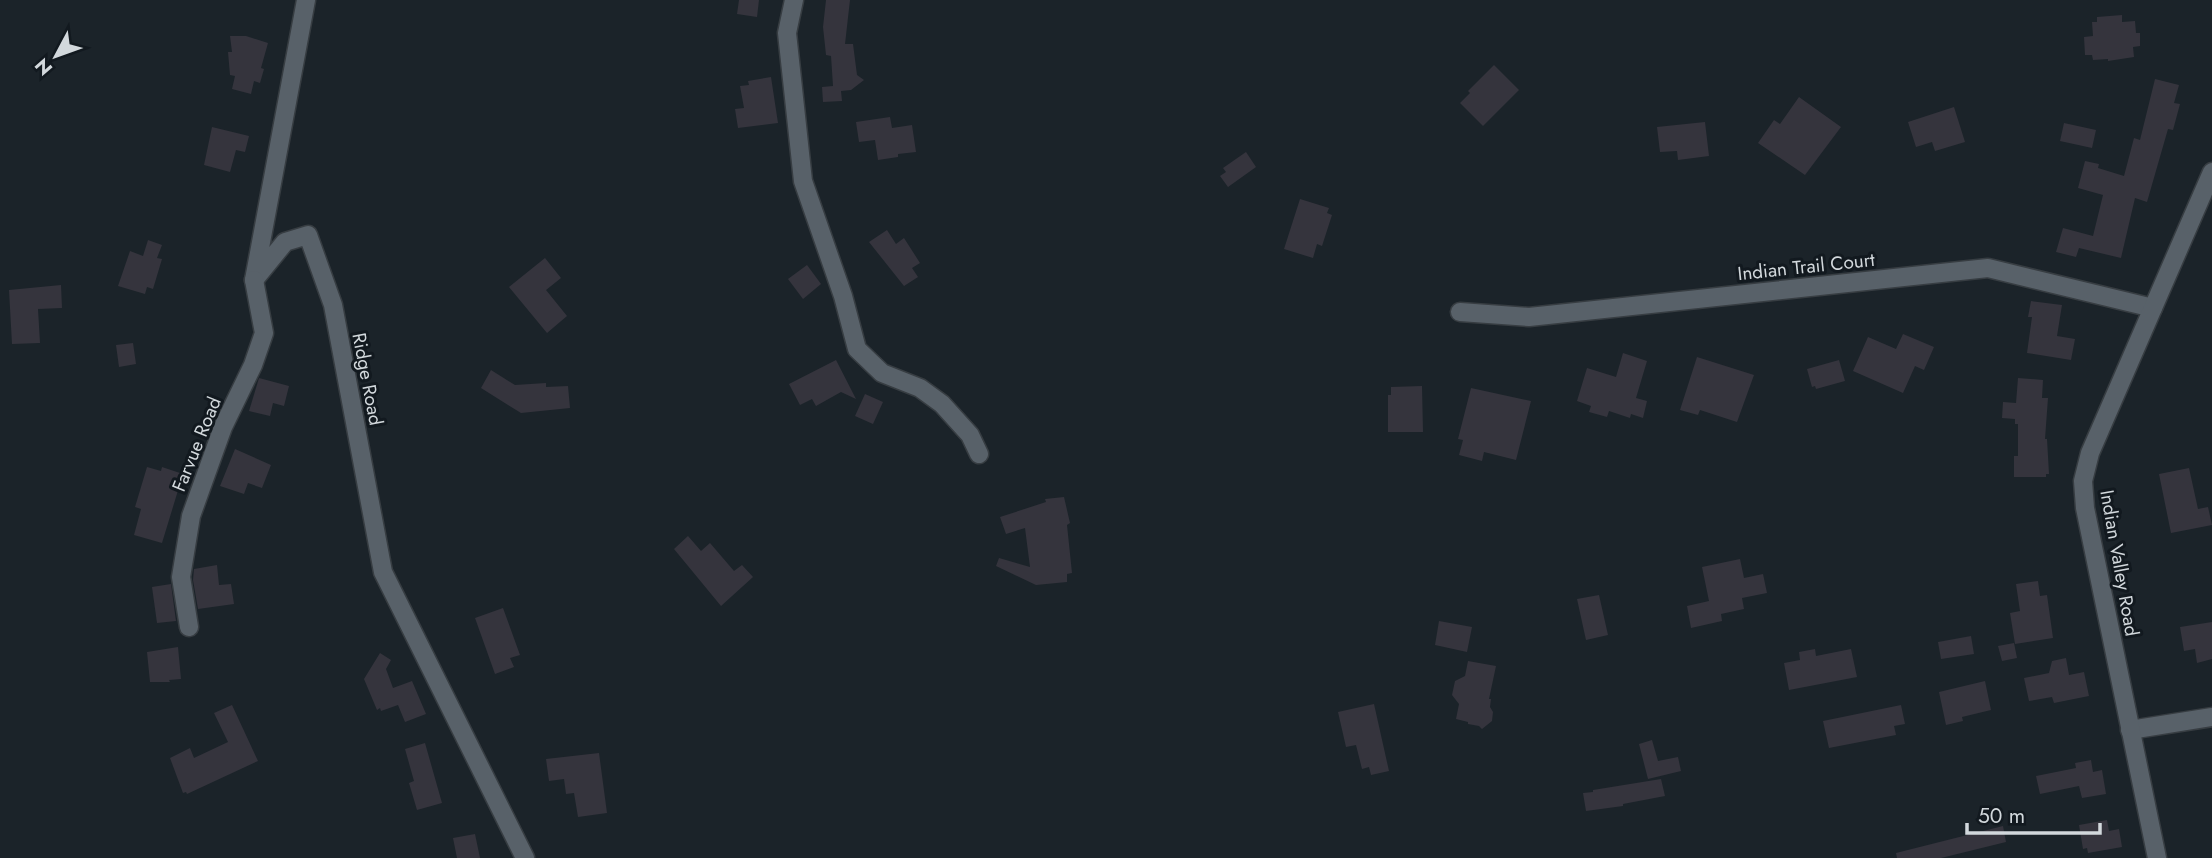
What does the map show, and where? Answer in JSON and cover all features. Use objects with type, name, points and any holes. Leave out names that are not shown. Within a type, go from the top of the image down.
[{"type":"street","points":[[254,280],[306,0]]},
{"type":"street","points":[[794,0],[787,33],[803,181],[843,296],[858,349],[882,373],[920,388],[942,404],[970,435],[979,454]]},
{"type":"street","name":"Indian Valley Road","points":[[2157,858],[2085,508],[2084,481],[2090,453],[2212,172]]},
{"type":"street","name":"Ridge Road","points":[[254,280],[285,242],[308,235],[333,305],[383,572],[526,858]]},
{"type":"street","name":"Indian Trail Court","points":[[1460,312],[1529,317],[1988,268],[2153,308]]},
{"type":"street","name":"Farvue Road","points":[[189,627],[181,577],[191,516],[223,427],[253,365],[264,333],[254,280]]},
{"type":"street","points":[[2130,730],[2212,718]]},
{"type":"building","points":[[739,0],[759,0],[757,17],[737,14]]},
{"type":"building","points":[[826,0],[850,0],[845,44],[853,44],[857,75],[864,80],[851,90],[841,91],[842,101],[823,102],[822,87],[833,86],[831,56],[826,55],[823,27]]},
{"type":"building","points":[[2122,15],[2122,22],[2135,21],[2136,33],[2140,33],[2140,46],[2133,47],[2134,57],[2108,61],[2093,60],[2092,55],[2085,55],[2084,37],[2093,36],[2092,22],[2097,22],[2097,17]]},
{"type":"building","points":[[230,36],[246,36],[268,43],[260,83],[254,81],[251,94],[232,89],[235,76],[230,75]]},
{"type":"building","points":[[1494,65],[1519,90],[1483,126],[1460,103]]},
{"type":"building","points":[[771,77],[778,123],[738,128],[735,109],[744,108],[740,86],[749,85],[748,81]]},
{"type":"building","points":[[2155,79],[2179,85],[2174,103],[2180,104],[2173,130],[2168,129],[2147,202],[2135,198],[2121,258],[2079,248],[2076,257],[2056,252],[2063,228],[2093,236],[2103,195],[2078,188],[2085,161],[2099,164],[2098,168],[2124,176],[2134,138],[2140,140]]},
{"type":"building","points":[[1799,97],[1841,127],[1805,175],[1758,143],[1774,120],[1780,124]]},
{"type":"building","points":[[1954,107],[1965,142],[1935,151],[1932,142],[1916,147],[1908,122]]},
{"type":"building","points":[[890,117],[892,128],[912,125],[916,152],[878,160],[875,140],[859,142],[856,122]]},
{"type":"building","points":[[1705,122],[1709,156],[1678,160],[1677,151],[1660,152],[1657,127]]},
{"type":"building","points":[[2064,123],[2096,130],[2092,148],[2060,141]]},
{"type":"building","points":[[212,127],[249,136],[245,152],[236,150],[230,172],[204,165]]},
{"type":"building","points":[[1246,152],[1256,167],[1228,187],[1220,176],[1226,172],[1223,168]]},
{"type":"building","points":[[1300,199],[1329,208],[1327,213],[1332,215],[1322,246],[1317,244],[1313,258],[1284,249]]},
{"type":"building","points":[[887,230],[896,244],[904,238],[920,263],[912,268],[918,277],[904,286],[869,242]]},
{"type":"building","points":[[148,240],[162,245],[157,258],[162,259],[153,289],[147,287],[145,294],[118,286],[130,251],[143,256]]},
{"type":"building","points":[[545,258],[561,278],[546,290],[567,316],[547,333],[509,287]]},
{"type":"building","points":[[807,265],[821,284],[803,299],[788,279]]},
{"type":"building","points":[[61,285],[62,308],[38,309],[40,343],[12,344],[9,290]]},
{"type":"building","points":[[2031,301],[2062,305],[2057,336],[2075,339],[2071,360],[2027,353],[2032,317],[2028,317]]},
{"type":"building","points":[[1903,334],[1934,347],[1924,370],[1915,366],[1903,393],[1853,371],[1868,337],[1896,349]]},
{"type":"building","points":[[133,343],[136,364],[119,367],[116,345]]},
{"type":"building","points":[[1623,353],[1647,361],[1636,398],[1647,401],[1643,418],[1631,414],[1630,418],[1609,411],[1607,417],[1589,412],[1591,406],[1577,401],[1587,368],[1616,377]]},
{"type":"building","points":[[1697,357],[1754,375],[1737,422],[1700,410],[1698,415],[1680,410]]},
{"type":"building","points":[[836,360],[856,399],[841,392],[816,406],[812,399],[800,405],[789,384]]},
{"type":"building","points":[[1839,360],[1845,381],[1816,389],[1815,386],[1812,387],[1807,369]]},
{"type":"building","points":[[491,370],[515,385],[546,383],[546,387],[568,386],[570,408],[521,413],[481,388]]},
{"type":"building","points":[[259,378],[289,386],[284,406],[273,403],[270,416],[249,411]]},
{"type":"building","points":[[2018,378],[2043,380],[2042,398],[2048,398],[2045,439],[2049,474],[2046,474],[2046,477],[2014,477],[2014,456],[2018,456],[2018,424],[2015,424],[2015,419],[2002,418],[2003,402],[2016,403]]},
{"type":"building","points":[[1422,386],[1423,432],[1388,432],[1388,395],[1391,395],[1391,387]]},
{"type":"building","points":[[1471,388],[1531,401],[1516,460],[1484,452],[1482,461],[1459,455],[1463,440],[1458,439]]},
{"type":"building","points":[[865,394],[883,402],[873,424],[855,416]]},
{"type":"building","points":[[235,449],[271,465],[262,488],[248,483],[244,494],[220,486]]},
{"type":"building","points":[[147,467],[161,471],[162,467],[183,474],[162,543],[134,535],[141,509],[135,507]]},
{"type":"building","points":[[2189,468],[2198,509],[2208,507],[2212,525],[2171,533],[2159,474]]},
{"type":"building","points":[[1064,497],[1070,523],[1067,525],[1072,573],[1067,574],[1067,582],[1036,585],[996,566],[999,558],[1030,567],[1025,528],[1006,534],[1000,517],[1046,502],[1045,499]]},
{"type":"building","points":[[688,536],[701,551],[710,543],[734,571],[742,565],[753,577],[721,606],[674,549]]},
{"type":"building","points":[[1740,559],[1744,578],[1763,574],[1767,593],[1742,598],[1744,609],[1721,614],[1722,621],[1691,628],[1687,606],[1709,601],[1702,567]]},
{"type":"building","points":[[217,565],[219,585],[231,584],[234,604],[198,609],[194,569]]},
{"type":"building","points":[[2038,581],[2040,596],[2047,595],[2053,638],[2015,644],[2010,613],[2020,611],[2016,584]]},
{"type":"building","points":[[171,584],[176,621],[157,623],[152,587]]},
{"type":"building","points":[[1599,595],[1608,635],[1586,640],[1577,599]]},
{"type":"building","points":[[503,608],[520,655],[510,658],[514,667],[495,674],[475,618]]},
{"type":"building","points":[[1439,621],[1472,627],[1467,652],[1435,645]]},
{"type":"building","points":[[2212,622],[2212,659],[2197,663],[2195,649],[2184,651],[2180,627]]},
{"type":"building","points":[[1971,636],[1974,654],[1941,659],[1938,642]]},
{"type":"building","points":[[2014,643],[2017,658],[2002,661],[1998,646]]},
{"type":"building","points":[[178,647],[181,679],[150,682],[147,652]]},
{"type":"building","points":[[1815,649],[1816,656],[1851,649],[1857,677],[1789,690],[1784,663],[1800,660],[1799,652]]},
{"type":"building","points":[[380,653],[391,660],[386,669],[393,688],[412,681],[426,714],[405,722],[398,705],[377,710],[364,679]]},
{"type":"building","points":[[2066,658],[2069,675],[2084,672],[2089,696],[2054,703],[2052,697],[2029,701],[2024,678],[2049,673],[2052,661]]},
{"type":"building","points":[[1468,661],[1496,666],[1489,699],[1493,712],[1492,721],[1482,729],[1456,719],[1459,704],[1452,695],[1455,681],[1465,676]]},
{"type":"building","points":[[1985,681],[1991,710],[1962,717],[1963,721],[1946,725],[1939,692]]},
{"type":"building","points":[[1374,704],[1389,771],[1371,775],[1369,767],[1362,769],[1356,745],[1346,747],[1338,712]]},
{"type":"building","points":[[232,705],[258,761],[187,794],[183,793],[170,758],[190,748],[194,758],[228,742],[214,713]]},
{"type":"building","points":[[1901,705],[1905,724],[1894,726],[1896,735],[1829,748],[1823,721]]},
{"type":"building","points":[[1652,740],[1658,761],[1678,757],[1681,771],[1648,779],[1639,744]]},
{"type":"building","points":[[425,743],[442,803],[417,810],[409,783],[414,781],[405,749]]},
{"type":"building","points":[[599,753],[607,813],[578,817],[574,793],[566,794],[564,779],[549,781],[546,759]]},
{"type":"building","points":[[2091,760],[2093,772],[2102,770],[2106,794],[2082,798],[2079,786],[2040,794],[2036,776],[2076,768],[2075,763]]},
{"type":"building","points":[[1661,779],[1665,796],[1586,811],[1583,793]]},
{"type":"building","points":[[2107,820],[2109,831],[2119,829],[2122,847],[2088,853],[2087,848],[2083,849],[2079,825]]},
{"type":"building","points":[[2003,826],[2006,842],[1941,858],[1897,858],[1896,853]]},
{"type":"building","points":[[475,834],[480,858],[457,858],[453,838]]}]
